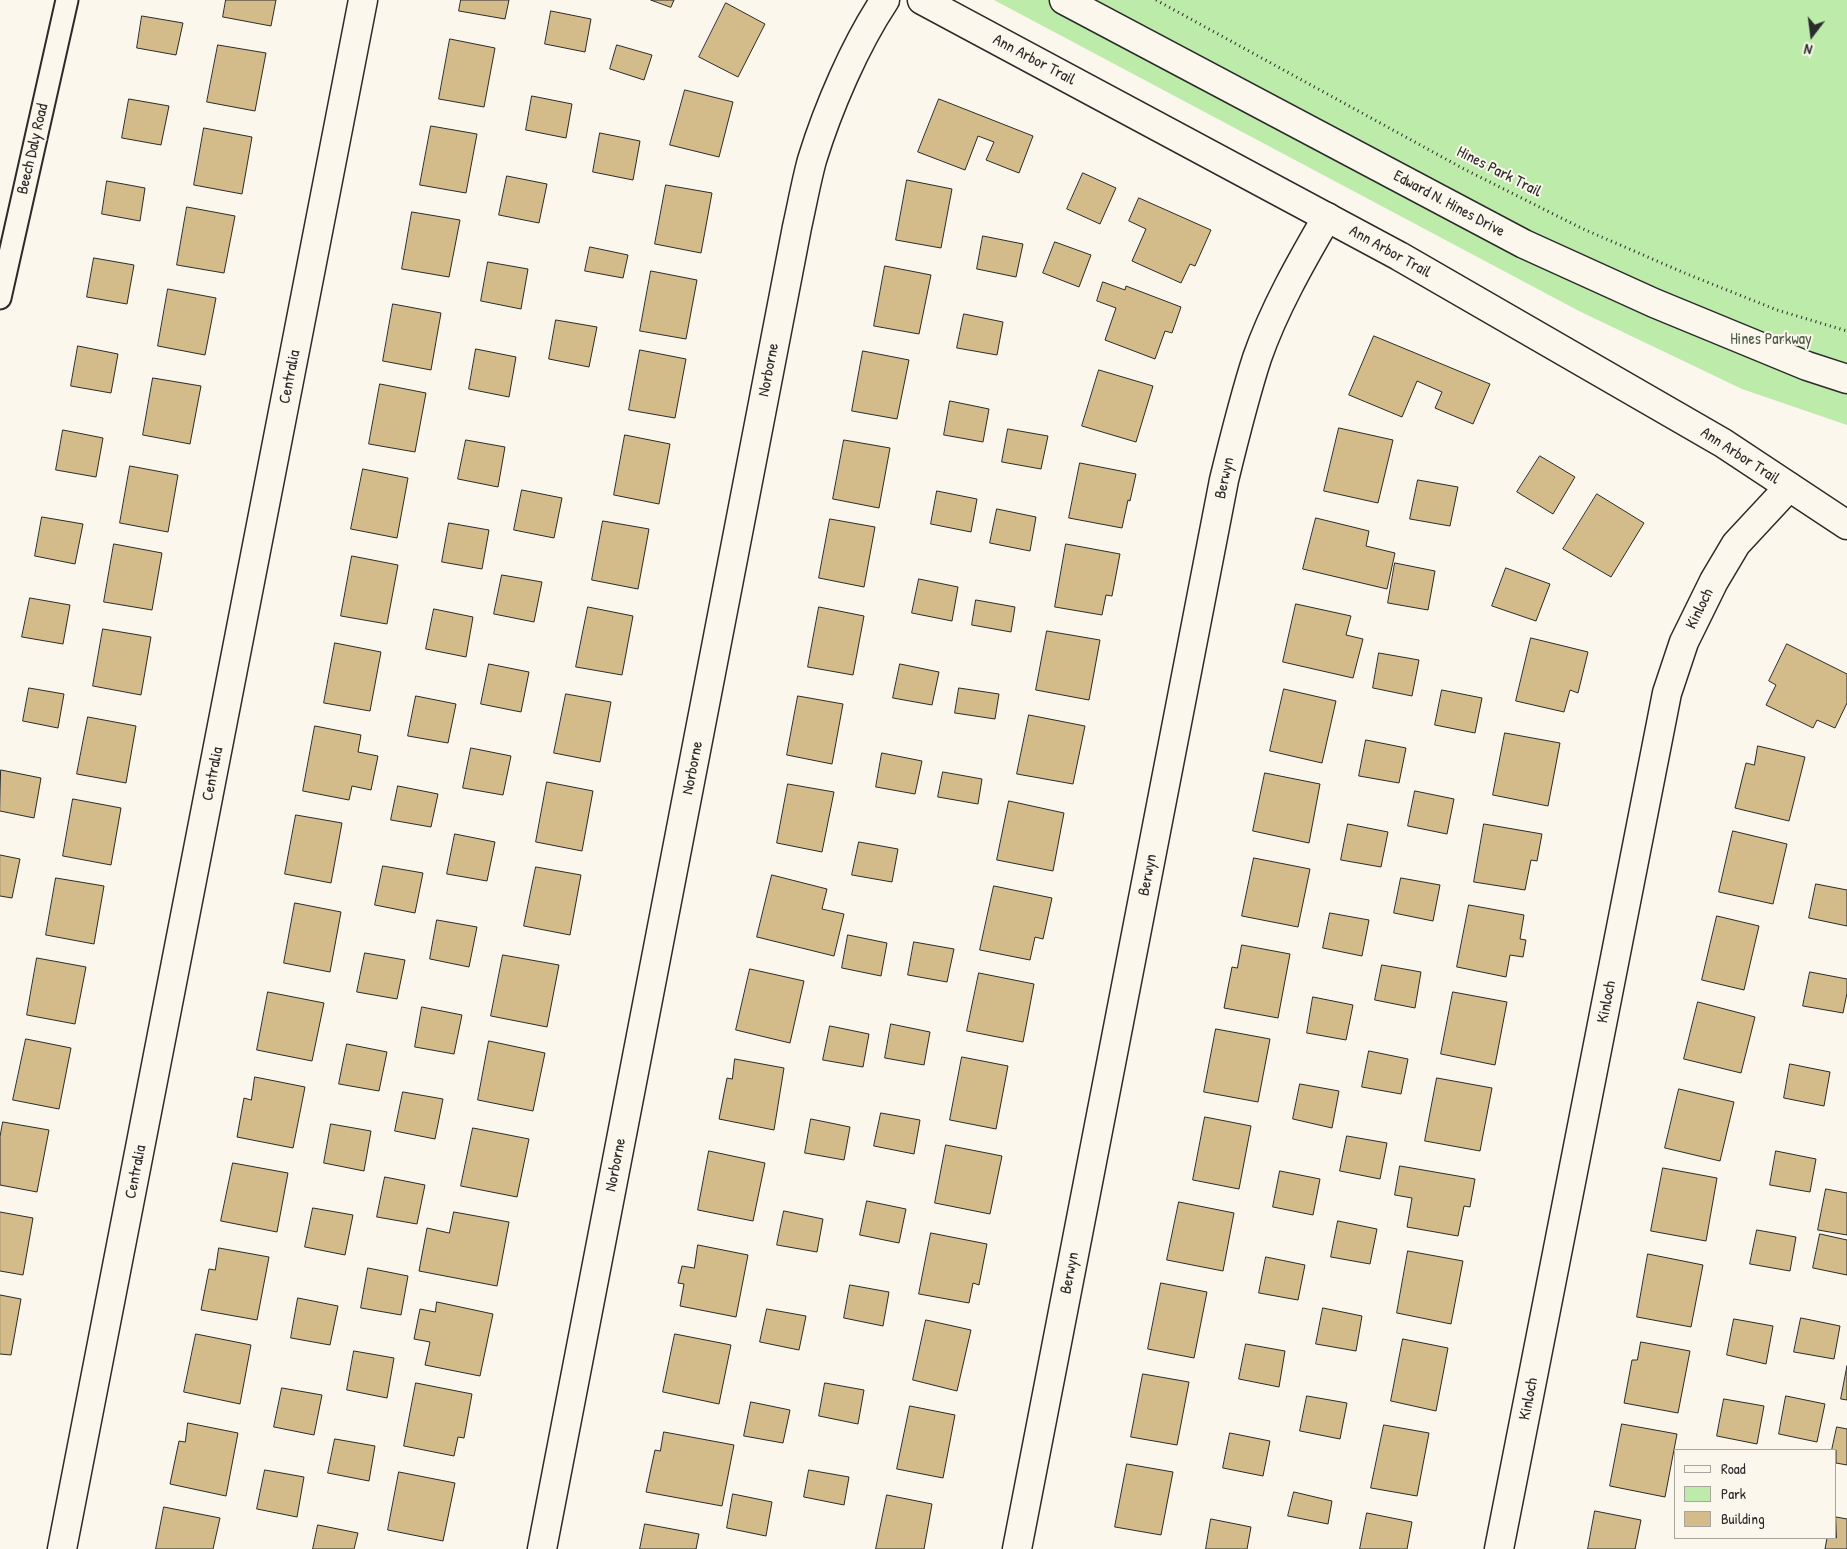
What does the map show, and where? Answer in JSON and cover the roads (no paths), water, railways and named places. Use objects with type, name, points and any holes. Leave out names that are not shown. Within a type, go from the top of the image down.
[{"type":"street","name":"Centralia","points":[[62,1549],[363,0]]},
{"type":"street","name":"Norborne","points":[[542,1549],[797,227],[812,160],[832,105],[869,24],[885,0]]},
{"type":"street","name":"Ann Arbor Trail","points":[[922,0],[1398,256],[1723,443],[1847,525]]},
{"type":"street","name":"Edward N. Hines Drive","points":[[1064,0],[1524,244],[1654,303],[1808,366],[1847,379]]},
{"type":"street","name":"Berwyn","points":[[1017,1549],[1224,480],[1238,424],[1258,358],[1275,315],[1327,217]]},
{"type":"street","name":"Kinloch","points":[[1499,1549],[1667,693],[1684,642],[1714,581],[1736,544],[1789,487]]},
{"type":"lane","name":"Beech Daly Road","points":[[0,298],[67,0]]},
{"type":"park label","name":"Hines Parkway","points":[[1771,340]]}]
